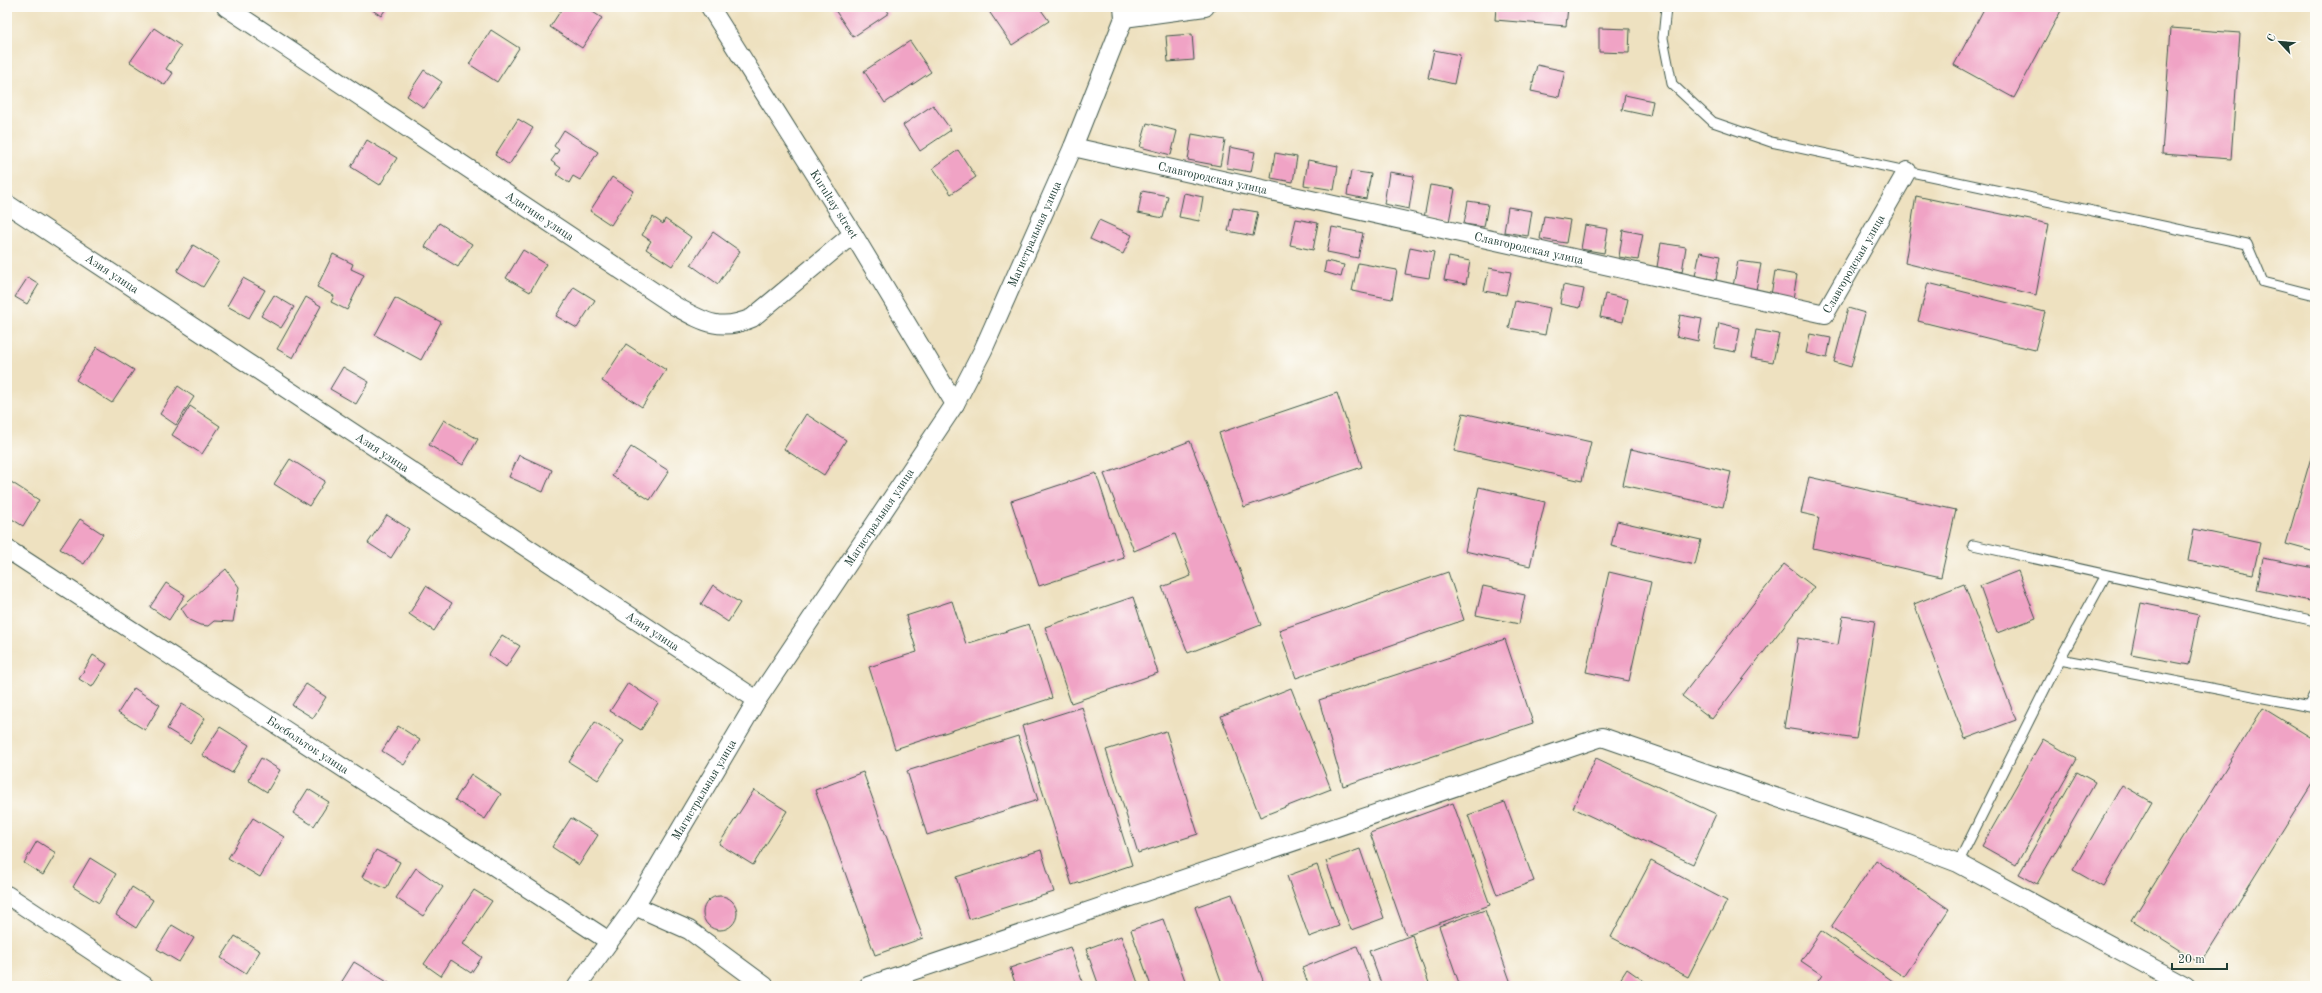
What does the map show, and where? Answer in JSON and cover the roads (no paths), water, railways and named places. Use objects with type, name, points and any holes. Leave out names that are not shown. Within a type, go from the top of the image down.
[{"type":"street","name":"Адигине улица","points":[[226,7],[675,306],[700,320],[721,326],[737,325],[752,318],[853,234]]},
{"type":"street","name":"Kurultay street","points":[[710,7],[853,234],[955,404]]},
{"type":"street","points":[[1124,12],[1205,7]]},
{"type":"street","name":"Магистральная улица","points":[[577,986],[634,906],[757,700],[955,404],[983,350],[1073,147],[1124,12]]},
{"type":"street","name":"Славгородская улица","points":[[1073,147],[1824,314],[1907,171]]},
{"type":"street","name":"Азия улица","points":[[7,204],[757,700]]},
{"type":"street","name":"Босбольток улица","points":[[7,549],[609,941]]},
{"type":"street","points":[[868,986],[1602,737],[1879,833],[1958,863],[2186,986]]},
{"type":"street","points":[[7,895],[145,986]]},
{"type":"street","points":[[634,906],[689,930],[765,986]]},
{"type":"lane","points":[[1666,7],[1663,38],[1672,84],[1713,122],[1771,142],[2247,244],[2263,282],[2315,295]]},
{"type":"lane","points":[[1973,545],[2315,621]]},
{"type":"lane","points":[[1958,863],[2060,659],[2106,575]]},
{"type":"lane","points":[[2060,659],[2311,707],[2315,694]]}]
